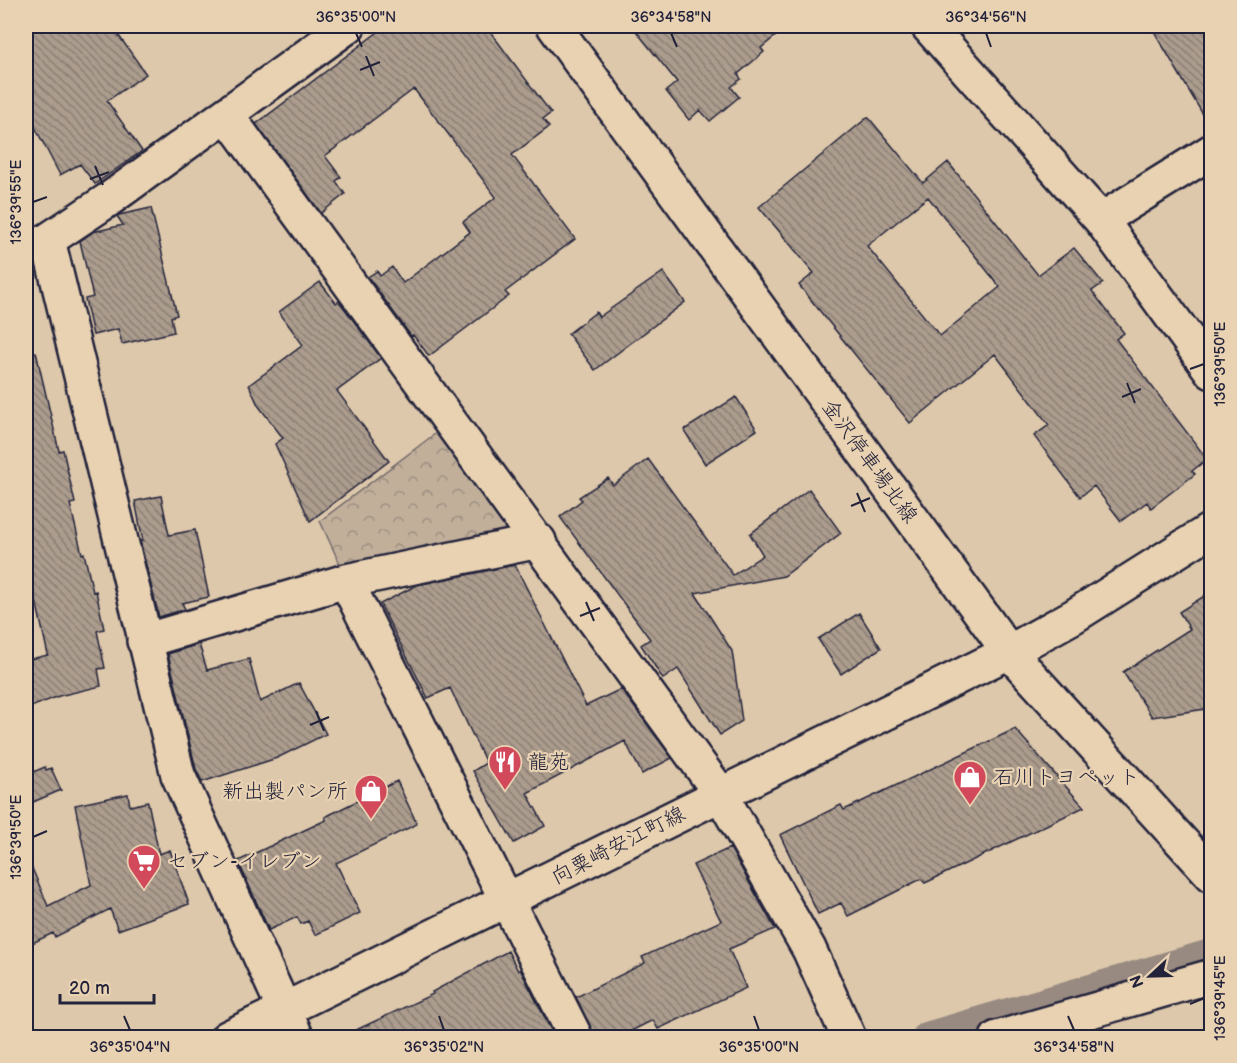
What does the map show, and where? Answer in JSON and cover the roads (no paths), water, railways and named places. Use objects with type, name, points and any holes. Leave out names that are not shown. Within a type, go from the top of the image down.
[{"type":"street","points":[[291,1024],[178,775],[37,245],[108,200],[348,26]]},
{"type":"street","name":"金沢停車場北線","points":[[554,26],[1009,652],[1212,875]]},
{"type":"street","points":[[928,26],[1101,220],[1212,372]]},
{"type":"street","points":[[227,115],[539,541],[720,793],[809,949],[849,1038]]},
{"type":"street","points":[[1101,220],[1212,151]]},
{"type":"street","name":"向粟崎安江町線","points":[[227,1038],[291,1024],[509,900],[720,793],[1009,652],[1074,616],[1212,529]]},
{"type":"street","points":[[144,641],[346,581],[539,541]]},
{"type":"street","points":[[346,581],[509,900],[576,1038]]},
{"type":"street","points":[[1010,1036],[1212,976]]},
{"type":"waterway","points":[[928,1038],[1212,955]]},
{"type":"place","name":"龍苑","points":[[505,791]]},
{"type":"place","name":"石川トヨペット","points":[[970,806]]},
{"type":"place","name":"新出製パン所","points":[[371,820]]},
{"type":"place","name":"セブン-イレブン","points":[[144,890]]}]
